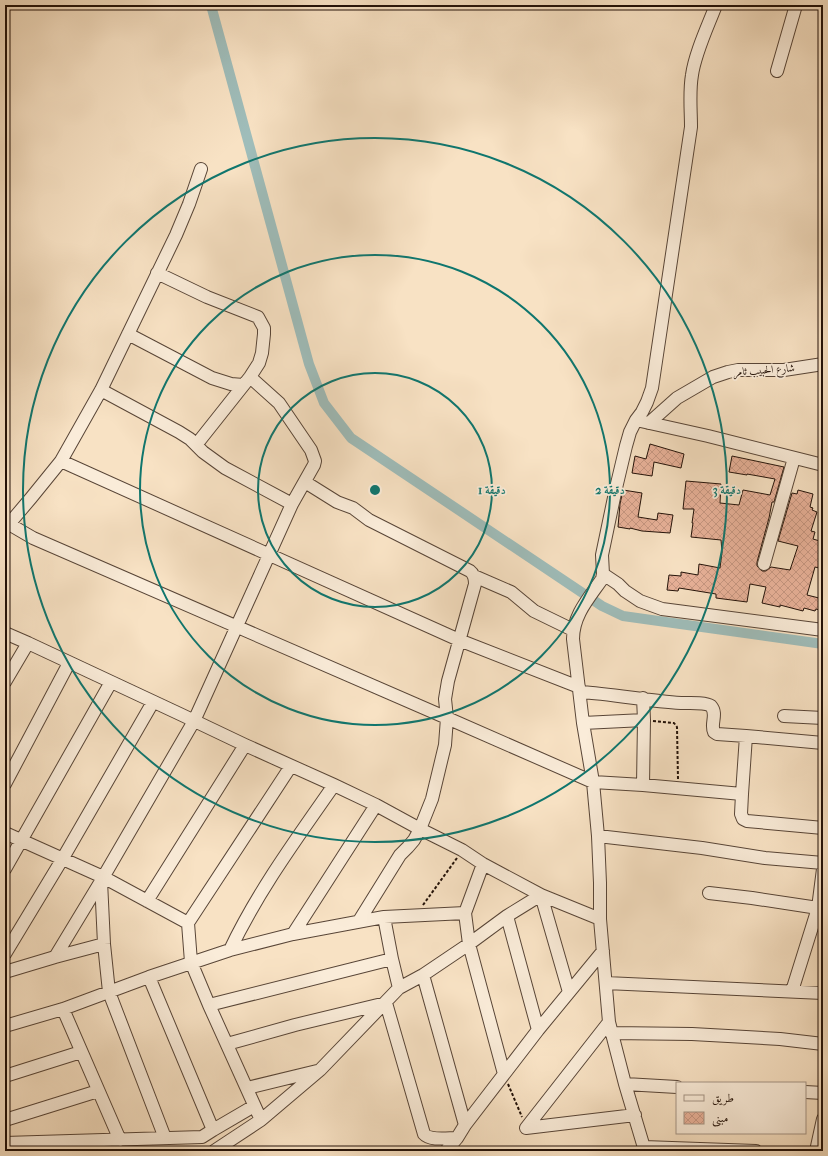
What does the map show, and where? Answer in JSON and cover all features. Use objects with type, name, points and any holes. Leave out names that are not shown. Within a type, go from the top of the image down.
[{"type":"street","points":[[716,5],[694,64],[692,75],[690,99],[691,127],[652,388],[645,407],[630,432],[626,446],[602,554],[603,576],[576,619],[573,630],[573,639],[583,723],[593,782],[598,836],[600,919],[610,1028],[645,1149],[756,1151]]},
{"type":"street","points":[[777,71],[796,5]]},
{"type":"street","points":[[201,169],[176,235],[101,390],[60,461],[31,498],[7,525],[33,538],[593,782],[742,794]]},
{"type":"street","points":[[157,273],[207,297],[258,318],[264,328],[262,353],[259,363],[247,381],[196,445]]},
{"type":"street","points":[[55,957],[194,721],[292,504],[314,465],[311,450],[279,403],[247,381],[231,384],[212,378],[128,334]]},
{"type":"street","name":"شارع الحبيب ثامر","points":[[649,423],[677,398],[713,377],[738,370],[784,370],[823,364]]},
{"type":"street","points":[[101,390],[160,421],[190,439],[203,452],[224,468],[292,504]]},
{"type":"street","points":[[636,420],[708,436],[823,465]]},
{"type":"street","points":[[764,564],[794,458]]},
{"type":"street","points":[[60,461],[459,640],[580,690],[675,702],[708,704],[714,711],[713,730],[717,734],[823,743]]},
{"type":"street","points":[[304,482],[337,502],[353,508],[369,520],[470,571],[474,576],[511,592],[534,611],[573,630]]},
{"type":"street","points":[[359,921],[400,855],[408,847],[420,829],[432,799],[445,745],[447,718],[445,705],[446,694],[452,663],[475,584],[474,576]]},
{"type":"street","points":[[603,576],[618,584],[630,595],[640,601],[662,609],[823,630]]},
{"type":"street","points":[[5,633],[334,785],[462,850],[484,864],[541,895],[600,919]]},
{"type":"street","points":[[5,682],[28,643]]},
{"type":"street","points":[[5,784],[68,663]]},
{"type":"street","points":[[5,869],[110,682]]},
{"type":"street","points":[[642,698],[644,720],[643,785]]},
{"type":"street","points":[[5,954],[63,858],[153,702]]},
{"type":"street","points":[[784,716],[823,718]]},
{"type":"street","points":[[583,723],[644,720]]},
{"type":"street","points":[[746,736],[741,814],[743,820],[823,828]]},
{"type":"street","points":[[147,901],[245,745]]},
{"type":"street","points":[[261,1120],[226,1044],[191,962],[188,923],[291,766]]},
{"type":"street","points":[[230,950],[244,920],[334,785]]},
{"type":"street","points":[[293,934],[376,806]]},
{"type":"street","points":[[5,833],[63,858],[188,923]]},
{"type":"street","points":[[598,836],[702,848],[765,858],[823,863]]},
{"type":"street","points":[[484,864],[465,913],[469,944],[504,1074]]},
{"type":"street","points":[[792,991],[818,908],[823,869]]},
{"type":"street","points":[[102,879],[104,944],[109,992],[165,1138]]},
{"type":"street","points":[[709,893],[818,908]]},
{"type":"street","points":[[214,1151],[261,1120],[320,1070],[399,988],[423,975],[507,916],[541,895]]},
{"type":"street","points":[[541,895],[569,992]]},
{"type":"street","points":[[5,1026],[63,1009],[191,962],[230,950],[293,934],[384,917],[465,913]]},
{"type":"street","points":[[507,916],[538,1030]]},
{"type":"street","points":[[384,917],[399,988]]},
{"type":"street","points":[[5,972],[104,944]]},
{"type":"street","points":[[446,1151],[457,1138],[464,1125],[538,1030],[603,951]]},
{"type":"street","points":[[209,1005],[392,959]]},
{"type":"street","points":[[423,975],[464,1125]]},
{"type":"street","points":[[149,977],[213,1130]]},
{"type":"street","points":[[606,983],[823,993]]},
{"type":"street","points":[[226,1044],[295,1025],[386,1003]]},
{"type":"street","points":[[386,1003],[424,1134],[426,1137],[431,1138],[457,1138]]},
{"type":"street","points":[[63,1009],[120,1140]]},
{"type":"street","points":[[610,1028],[780,1039],[823,1044]]},
{"type":"street","points":[[526,1128],[610,1028]]},
{"type":"street","points":[[5,1076],[81,1052]]},
{"type":"street","points":[[247,1088],[320,1070]]},
{"type":"street","points":[[625,1084],[676,1087]]},
{"type":"street","points":[[5,1120],[98,1091]]},
{"type":"street","points":[[806,1092],[823,1093]]},
{"type":"street","points":[[5,1143],[202,1137],[254,1106]]},
{"type":"street","points":[[526,1128],[635,1115]]},
{"type":"street","points":[[816,1151],[823,1119]]},
{"type":"street","points":[[202,1137],[208,1151]]},
{"type":"path","points":[[644,720],[674,723],[677,726],[678,788]]},
{"type":"path","points":[[416,915],[462,850]]},
{"type":"path","points":[[504,1074],[526,1128]]},
{"type":"building","points":[[650,444],[684,454],[681,468],[654,462],[652,476],[632,473],[635,456],[646,459]]},
{"type":"building","points":[[732,456],[784,467],[774,502],[772,502],[757,562],[757,566],[762,571],[766,571],[771,567],[790,570],[798,546],[778,541],[792,493],[797,494],[798,490],[813,494],[810,507],[813,508],[812,510],[817,512],[811,531],[815,532],[813,539],[823,542],[823,569],[815,567],[807,595],[823,599],[823,611],[816,609],[815,611],[804,608],[803,611],[780,605],[780,607],[762,603],[766,587],[750,584],[747,602],[716,598],[716,594],[679,588],[678,591],[667,590],[669,575],[681,576],[681,572],[698,575],[699,564],[720,568],[722,552],[721,540],[691,537],[694,509],[683,509],[686,481],[721,484],[720,503],[739,505],[743,490],[770,495],[775,479],[729,472]]},
{"type":"building","points":[[623,490],[642,493],[638,517],[657,520],[658,513],[673,515],[670,533],[642,531],[618,527]]},
{"type":"waterway","points":[[210,5],[309,364],[324,403],[351,438],[602,606],[623,616],[823,644]]}]
